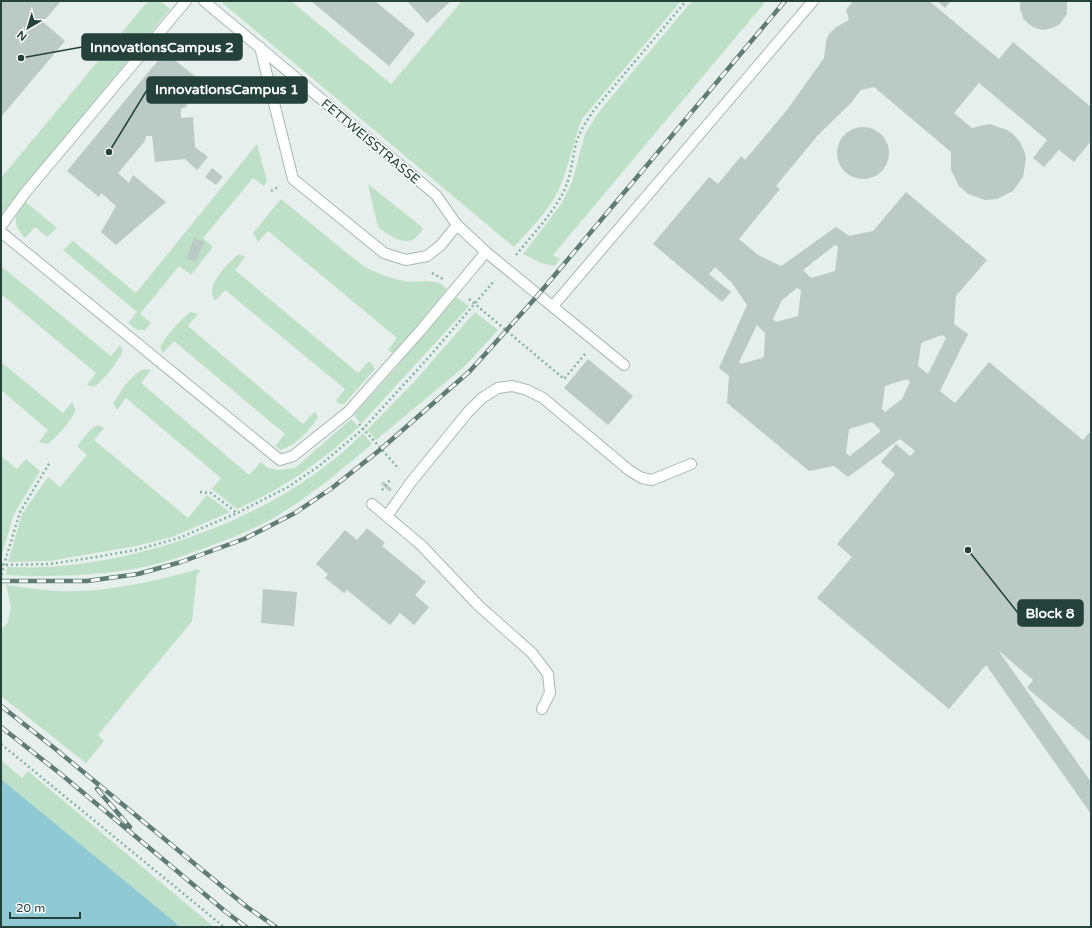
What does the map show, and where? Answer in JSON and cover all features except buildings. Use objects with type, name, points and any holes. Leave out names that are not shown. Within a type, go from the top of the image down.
[{"type":"lane","points":[[1,226],[25,193],[186,1]]},
{"type":"lane","name":"FETTWEISSTRASSE","points":[[204,1],[436,195],[457,226],[505,268],[624,365]]},
{"type":"lane","points":[[553,306],[813,1]]},
{"type":"lane","points":[[260,47],[293,179],[384,253],[406,260],[427,256],[441,245],[457,226]]},
{"type":"lane","points":[[1,232],[280,460],[293,456],[348,412],[486,252]]},
{"type":"lane","points":[[386,516],[411,482],[468,412],[482,398],[498,388],[512,386],[527,390],[543,398],[630,471],[642,478],[652,480],[690,464]]},
{"type":"lane","points":[[372,504],[421,545],[479,606],[532,653],[548,674],[550,693],[542,709]]},
{"type":"path","points":[[505,268],[551,213],[563,193],[570,176],[577,141],[584,125],[599,104],[686,1]]},
{"type":"path","points":[[406,260],[449,282],[564,379],[596,341]]},
{"type":"path","points":[[348,412],[400,470]]},
{"type":"path","points":[[1,580],[2,565],[20,512],[50,462]]},
{"type":"path","points":[[200,492],[211,493],[237,513]]},
{"type":"path","points":[[1,744],[224,927]]},
{"type":"green space","points":[[148,1],[160,1],[170,9],[1,215],[1,178]]},
{"type":"green space","points":[[220,1],[291,1],[391,84],[462,1],[681,1],[582,119],[566,172],[555,197],[539,220],[514,247]]},
{"type":"green space","points":[[692,1],[766,1],[553,255],[560,259],[555,266],[541,263],[523,254],[562,203],[572,182],[585,134],[598,113]]},
{"type":"green space","points":[[257,144],[267,181],[264,186],[253,178],[203,238],[213,247],[191,275],[179,266],[140,314],[151,323],[145,330],[137,330],[128,323],[137,312],[63,250],[73,241],[136,293]]},
{"type":"green space","points":[[368,184],[423,228],[413,240],[402,241],[378,227]]},
{"type":"green space","points":[[281,199],[365,267],[385,276],[407,282],[427,281],[440,283],[447,289],[396,352],[391,352],[388,350],[397,338],[268,231],[258,242],[253,233]]},
{"type":"green space","points":[[26,202],[57,228],[47,237],[35,227],[25,238],[18,228],[16,224],[17,216]]},
{"type":"green space","points":[[239,254],[245,257],[235,270],[358,373],[369,361],[372,364],[375,369],[344,404],[339,404],[336,401],[345,389],[225,290],[215,301],[212,292],[215,282],[226,266]]},
{"type":"green space","points":[[1,266],[111,356],[120,345],[123,351],[117,361],[107,375],[94,387],[87,385],[96,373],[1,294]]},
{"type":"green space","points":[[456,297],[469,306],[361,424],[354,415]]},
{"type":"green space","points":[[191,312],[198,314],[188,326],[303,424],[315,411],[318,418],[306,433],[297,441],[281,450],[275,446],[285,434],[174,341],[163,353],[160,348],[169,333]]},
{"type":"green space","points":[[475,312],[498,330],[465,366],[376,440],[367,430],[414,382]]},
{"type":"green space","points":[[1,362],[63,413],[72,402],[76,410],[67,424],[48,444],[39,442],[48,430],[1,390]]},
{"type":"green space","points":[[144,369],[151,370],[141,383],[249,475],[261,462],[268,468],[278,470],[295,468],[351,419],[359,427],[329,453],[298,476],[270,493],[237,509],[212,489],[221,478],[126,398],[117,410],[113,404],[126,384]]},
{"type":"green space","points":[[98,425],[104,428],[94,440],[188,518],[207,495],[230,512],[172,537],[136,546],[49,561],[8,562],[22,514],[48,477],[60,487],[87,455],[77,446],[90,430]]},
{"type":"green space","points":[[363,433],[372,444],[333,477],[276,517],[226,540],[150,566],[123,571],[73,575],[6,575],[7,567],[44,567],[80,564],[117,558],[154,549],[227,523],[262,506],[295,487],[324,467]]},
{"type":"green space","points":[[1,456],[17,469],[26,459],[40,471],[14,514],[1,557]]},
{"type":"green space","points":[[198,569],[200,572],[197,574],[192,621],[98,735],[104,741],[86,763],[1,696],[1,630],[8,622],[11,607],[6,585],[57,591],[93,590],[129,586]]},
{"type":"green space","points":[[1,760],[22,778],[28,771],[214,927],[180,927],[1,779]]},
{"type":"water","points":[[1,779],[171,919],[180,927],[1,927]]},
{"type":"railway","points":[[1,581],[87,581],[138,574],[181,562],[244,539],[295,513],[332,488],[381,449],[470,371],[538,295],[785,1]]},
{"type":"railway","points":[[1,706],[247,907],[276,927]]},
{"type":"railway","points":[[1,727],[62,775],[246,927]]},
{"type":"railway","points":[[97,789],[130,827]]},
{"type":"place","name":"InnovationsCampus 2","points":[[21,58]]},
{"type":"place","name":"InnovationsCampus 1","points":[[109,152]]},
{"type":"place","name":"Block 8","points":[[968,550]]}]
